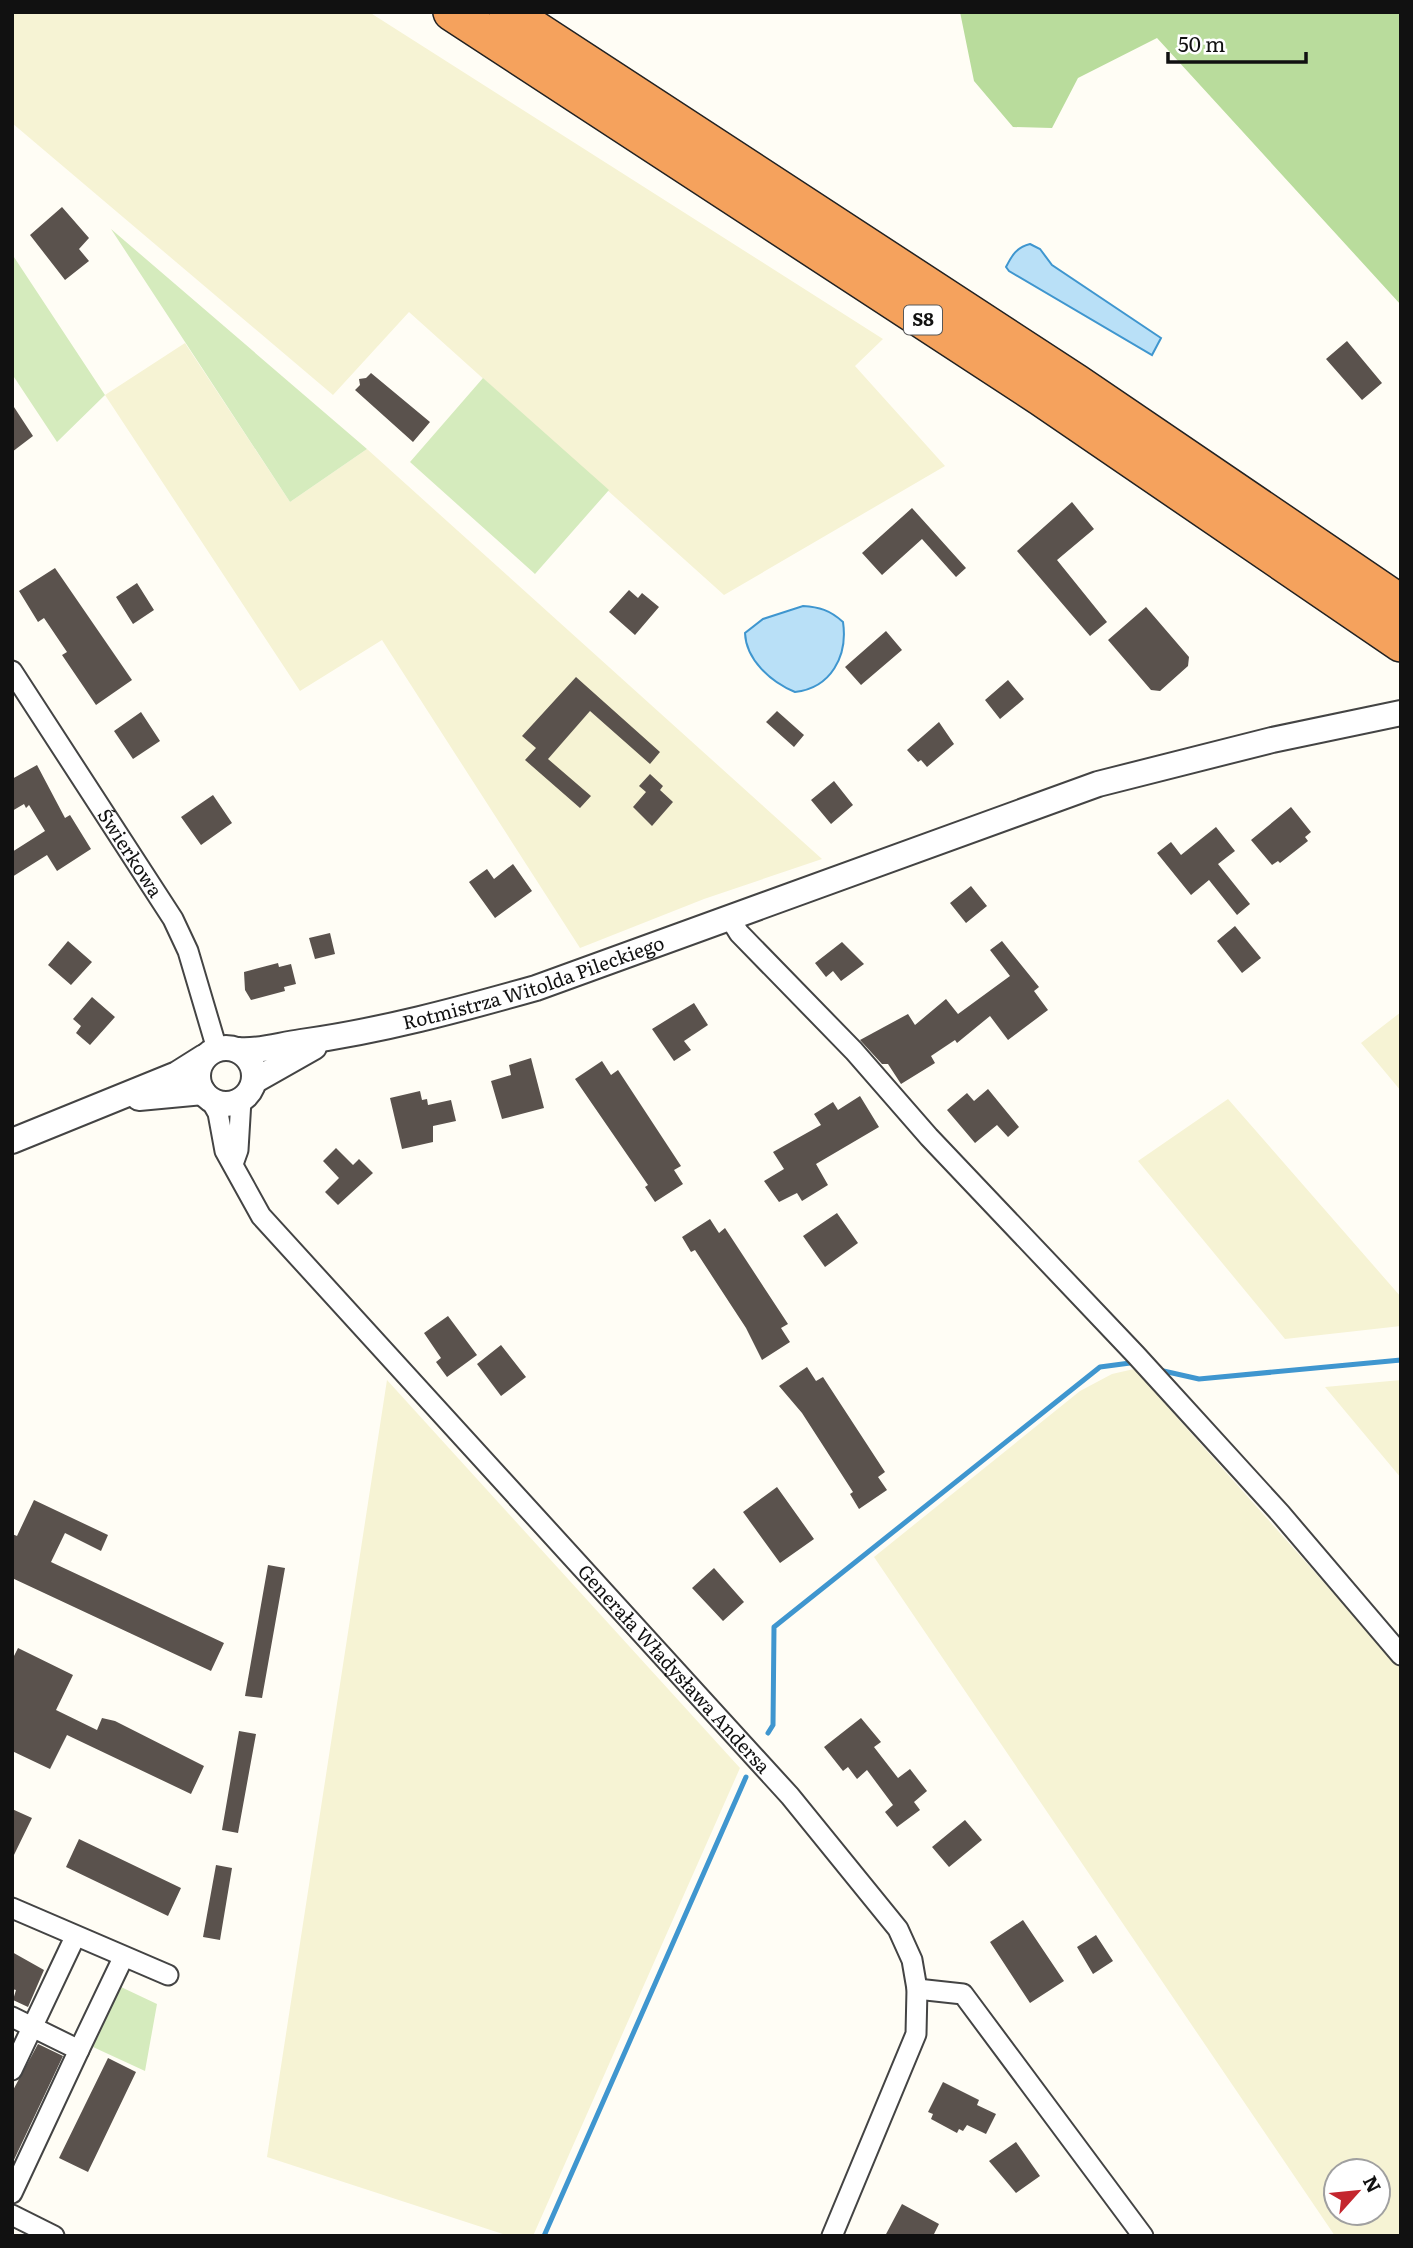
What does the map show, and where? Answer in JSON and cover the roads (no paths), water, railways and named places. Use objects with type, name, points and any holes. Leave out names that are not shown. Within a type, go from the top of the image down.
[{"type":"highway","name":"S8","points":[[452,12],[1397,627]]},
{"type":"highway","name":"S8","points":[[508,12],[1076,383],[1397,627]]},
{"type":"street","name":"Świerkowa","points":[[12,671],[173,919],[188,951],[219,1052]]},
{"type":"street","name":"Rotmistrza Witolda Pileckiego","points":[[12,1141],[177,1074],[219,1052],[254,1051],[334,1038],[442,1015],[536,988],[1098,784],[1272,740],[1401,713]]},
{"type":"street","points":[[729,917],[739,933],[854,1051],[929,1138],[1136,1354],[1280,1513],[1401,1655]]},
{"type":"street","name":"Rotmistrza Witolda Pileckiego","points":[[247,1090],[334,1038]]},
{"type":"street","points":[[233,1164],[238,1150],[247,1090],[251,1063],[219,1052],[197,1075],[206,1096],[228,1104],[247,1090]]},
{"type":"street","name":"Rotmistrza Witolda Pileckiego","points":[[114,1098],[206,1096]]},
{"type":"street","name":"Generała Władysława Andersa","points":[[206,1096],[218,1113],[225,1151],[261,1216],[781,1786],[865,1885],[898,1929],[912,1961],[917,1989],[916,2034],[832,2236]]},
{"type":"street","points":[[12,1908],[123,1958],[168,1975]]},
{"type":"street","points":[[12,2070],[75,1937]]},
{"type":"street","points":[[12,2193],[123,1958]]},
{"type":"street","points":[[917,1989],[963,1994],[1058,2118],[1143,2236]]},
{"type":"street","points":[[12,2017],[79,2050]]},
{"type":"street","points":[[12,2215],[54,2236]]},
{"type":"water","points":[[1030,244],[1040,249],[1052,265],[1161,338],[1152,355],[1009,271],[1006,267],[1013,255],[1018,249]]},
{"type":"water","points":[[803,606],[829,612],[843,622],[843,647],[840,658],[827,677],[808,689],[795,692],[761,669],[746,643],[745,633],[763,619]]},
{"type":"waterway","points":[[1159,1370],[1199,1379],[1401,1360]]},
{"type":"waterway","points":[[768,1733],[773,1725],[774,1627],[1100,1367],[1130,1363]]},
{"type":"waterway","points":[[544,2236],[746,1777]]}]
